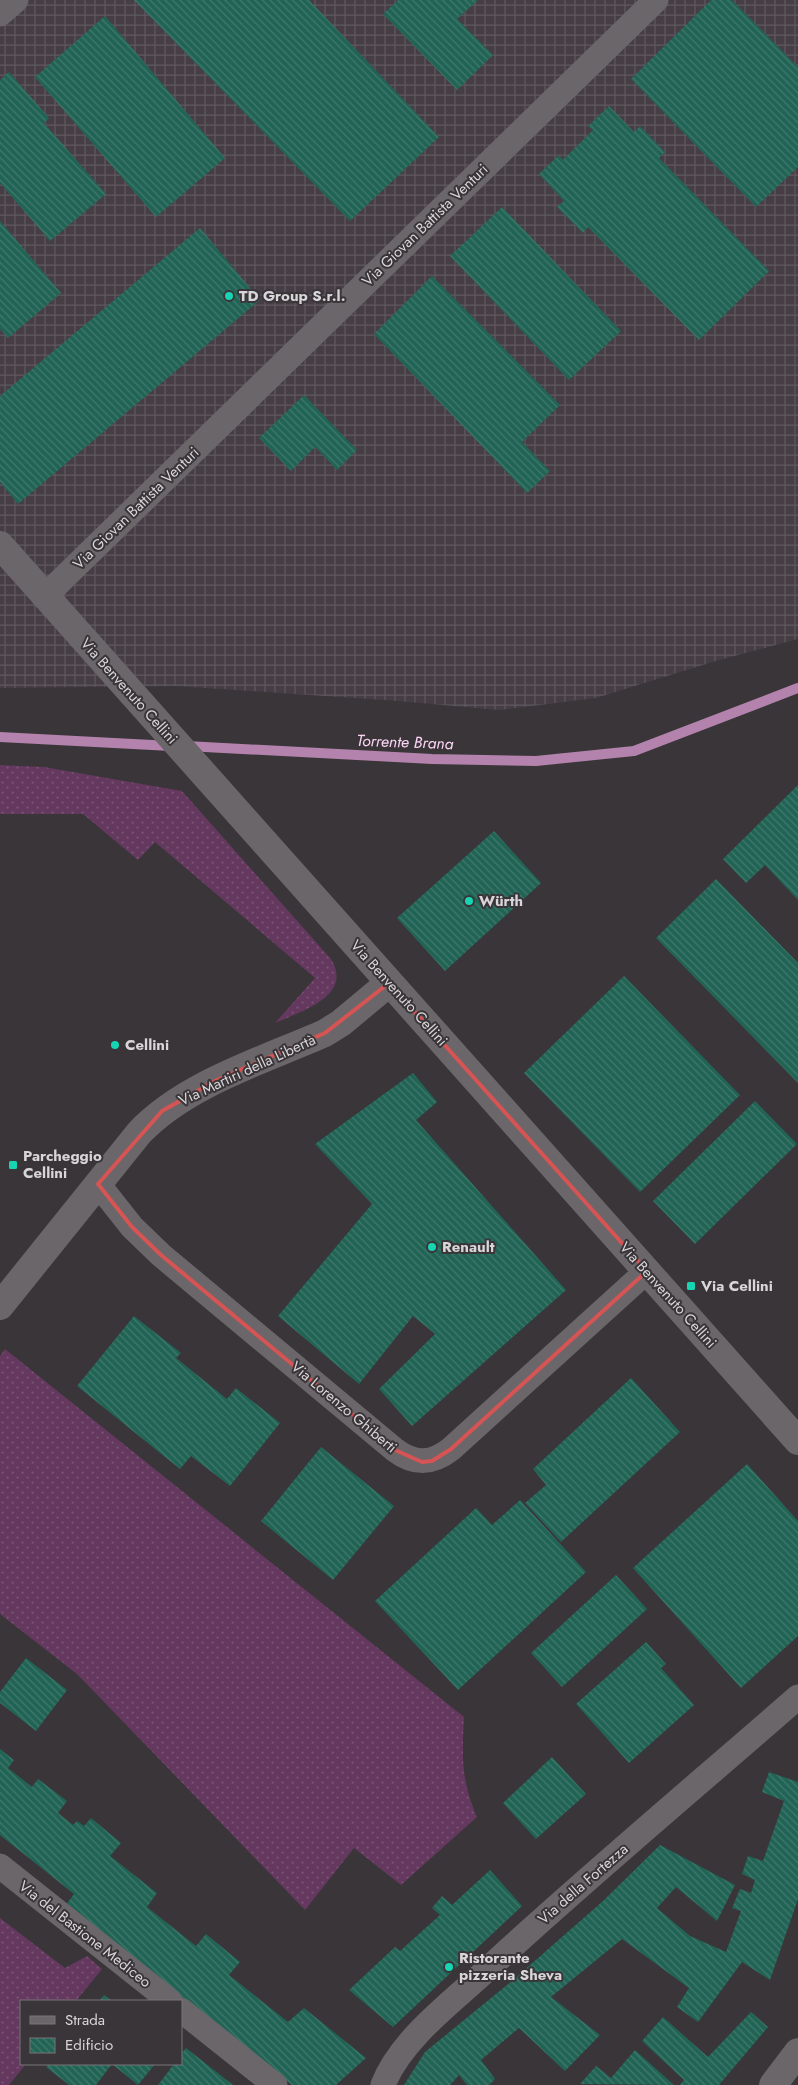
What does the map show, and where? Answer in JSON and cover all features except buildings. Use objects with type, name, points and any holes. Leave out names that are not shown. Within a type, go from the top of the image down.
[{"type":"street","points":[[0,14],[16,0]]},
{"type":"street","name":"Via Giovan Battista Venturi","points":[[44,597],[656,0]]},
{"type":"street","name":"Via Benvenuto Cellini","points":[[0,545],[44,597],[114,672],[212,786],[798,1441]]},
{"type":"street","name":"Via Martiri della Libertà","points":[[0,1306],[144,1128],[169,1106],[217,1080],[325,1033],[389,983]]},
{"type":"street","name":"Via Lorenzo Ghiberti","points":[[98,1184],[132,1227],[161,1255],[395,1450],[412,1460],[432,1461],[451,1449],[647,1271]]},
{"type":"street","name":"Via della Fortezza","points":[[383,2085],[395,2062],[418,2034],[552,1910],[798,1697]]},
{"type":"street","name":"Via del Bastione Mediceo","points":[[0,1866],[169,2000]]},
{"type":"street","points":[[182,2011],[275,2085]]},
{"type":"street","points":[[773,2085],[798,2052]]},
{"type":"highlighted area","points":[[389,983],[647,1271],[451,1449],[432,1461],[422,1462],[395,1450],[161,1255],[132,1227],[98,1184],[162,1111],[217,1080],[325,1033]]},
{"type":"shaded area","points":[[0,0],[798,0],[798,639],[716,661],[596,698],[499,710],[176,686],[0,688]]},
{"type":"shaded area","points":[[0,765],[44,767],[182,791],[331,959],[336,972],[335,983],[330,993],[310,1008],[275,1023],[315,978],[155,842],[138,860],[83,814],[0,814]]},
{"type":"shaded area","points":[[5,1349],[464,1717],[465,1780],[477,1817],[401,1885],[354,1848],[305,1910],[77,1674],[0,1614],[0,1356]]},
{"type":"shaded area","points":[[0,1918],[65,1968],[87,1956],[102,1969],[77,2000],[20,2000],[20,2065],[25,2065],[9,2085],[0,2085]]},
{"type":"waterway","name":"Torrente Brana","points":[[186,746],[432,759],[536,761],[634,751],[798,688]]},
{"type":"waterway","name":"Torrente Brana","points":[[0,737],[171,746]]},
{"type":"place","name":"TD Group S.r.l.","points":[[229,296]]},
{"type":"place","name":"Würth","points":[[469,901]]},
{"type":"place","name":"Cellini","points":[[115,1045]]},
{"type":"place","name":"Parcheggio Cellini","points":[[13,1165]]},
{"type":"place","name":"Renault","points":[[432,1247]]},
{"type":"place","name":"Via Cellini","points":[[691,1286]]},
{"type":"place","name":"Ristorante pizzeria Sheva","points":[[449,1967]]}]
